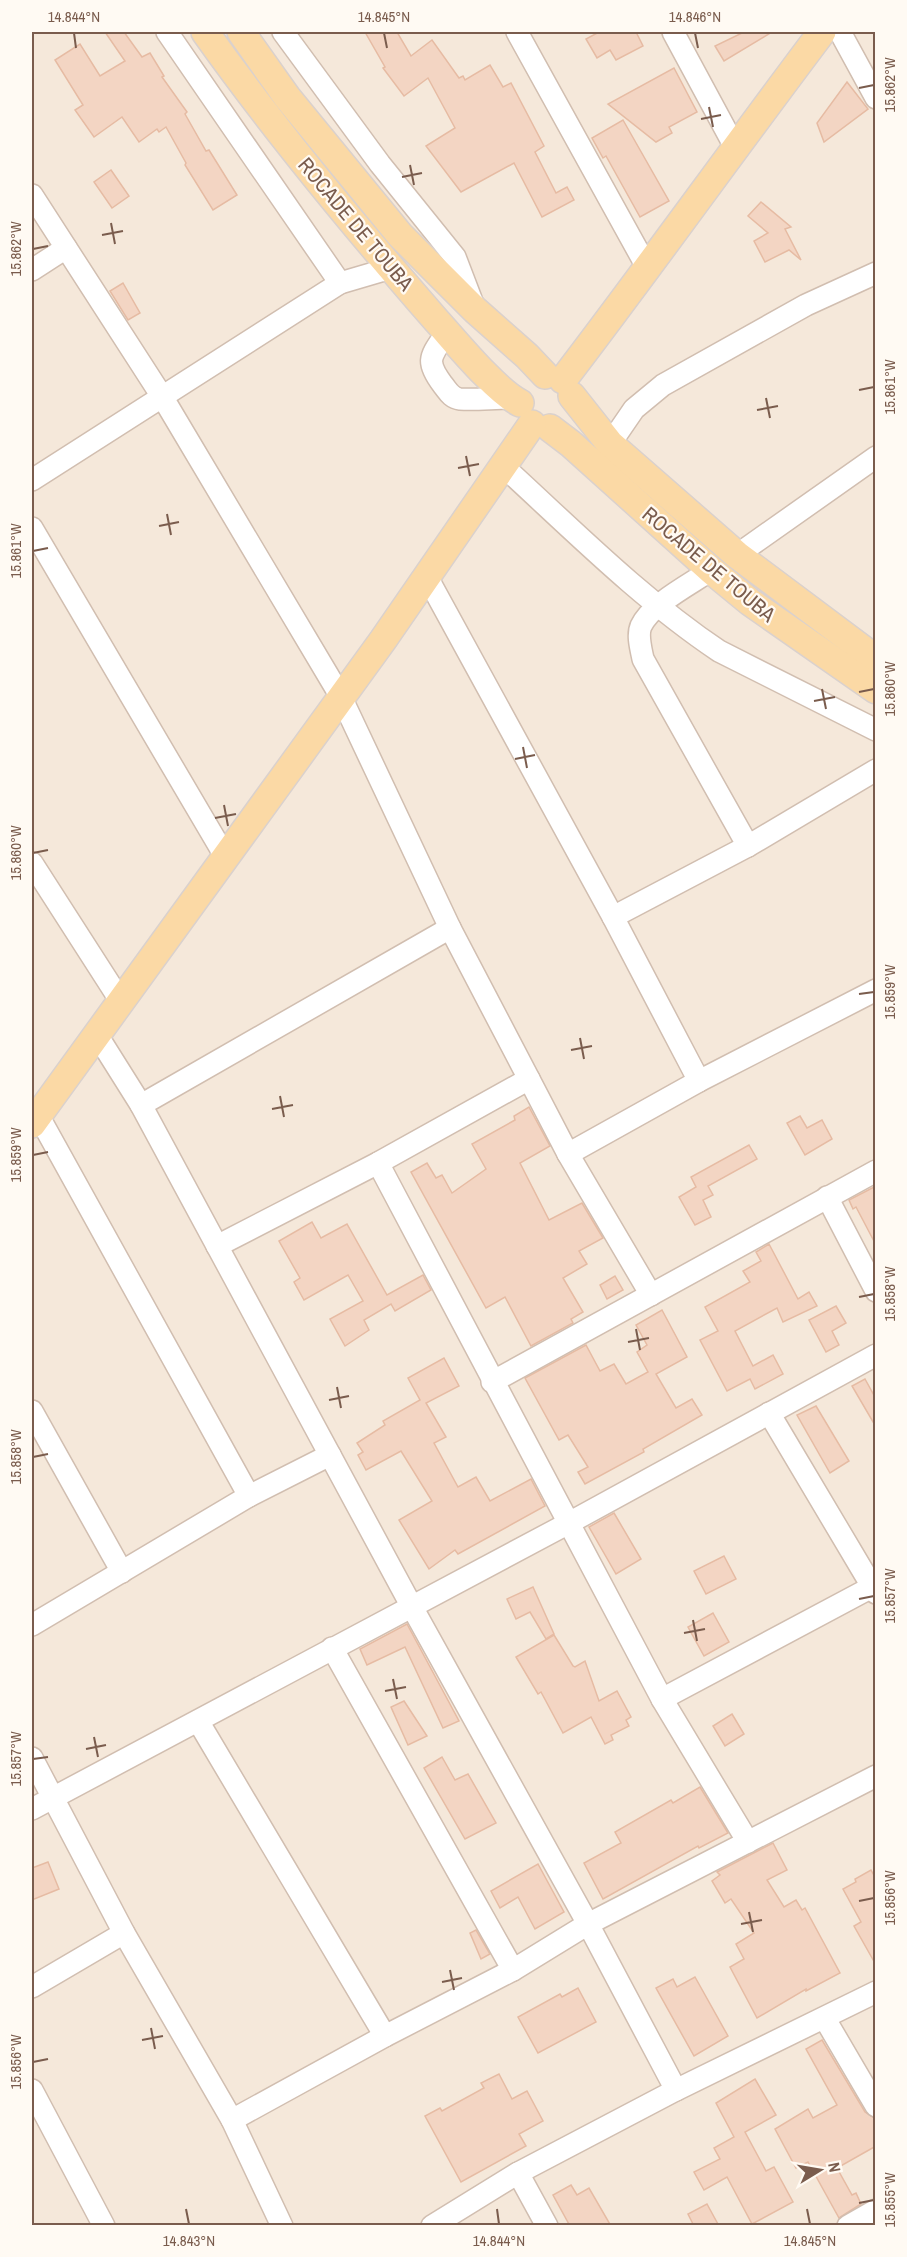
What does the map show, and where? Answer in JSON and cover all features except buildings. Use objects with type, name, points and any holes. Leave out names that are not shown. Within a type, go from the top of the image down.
[{"type":"main road","name":"ROCADE DE TOUBA","points":[[205,32],[276,127],[391,268],[447,332],[528,413],[571,444],[711,570],[760,609],[876,690]]},
{"type":"main road","name":"ROCADE DE TOUBA","points":[[241,32],[287,97],[400,235],[475,310],[560,384],[610,444],[737,555],[872,652]]},
{"type":"main road","points":[[560,384],[648,269],[735,147],[822,32]]},
{"type":"main road","points":[[35,1119],[342,697],[503,466],[528,413],[522,392],[527,384],[535,378],[560,384]]},
{"type":"main road","points":[[528,413],[559,426],[571,413],[560,384]]},
{"type":"street","points":[[167,32],[340,283]]},
{"type":"street","points":[[283,32],[380,164],[455,257],[475,310]]},
{"type":"street","points":[[517,32],[648,269]]},
{"type":"street","points":[[673,32],[735,147]]},
{"type":"street","points":[[840,32],[876,98]]},
{"type":"street","points":[[32,195],[163,398],[342,697],[450,928],[568,1154],[651,1294]]},
{"type":"street","points":[[32,270],[66,248]]},
{"type":"street","points":[[32,480],[340,283],[391,268]]},
{"type":"street","points":[[610,444],[634,409],[663,385],[806,305],[876,273]]},
{"type":"street","points":[[447,332],[433,353],[431,361],[432,370],[452,396],[528,413]]},
{"type":"street","points":[[737,555],[876,457]]},
{"type":"street","points":[[503,466],[658,607],[719,651],[876,730]]},
{"type":"street","points":[[32,528],[225,856]]},
{"type":"street","points":[[711,570],[658,607],[640,628],[640,643],[643,659],[748,846]]},
{"type":"street","points":[[427,577],[613,917],[699,1081]]},
{"type":"street","points":[[613,917],[748,846],[876,770]]},
{"type":"street","points":[[32,864],[120,1000]]},
{"type":"street","points":[[141,1105],[450,928]]},
{"type":"street","points":[[568,1154],[699,1081],[876,990]]},
{"type":"street","points":[[97,1035],[141,1105],[412,1607],[588,1924],[676,2090]]},
{"type":"street","points":[[217,1246],[378,1163],[529,1079]]},
{"type":"street","points":[[35,1119],[249,1496]]},
{"type":"street","points":[[378,1163],[567,1524],[662,1699],[748,1842]]},
{"type":"street","points":[[492,1382],[876,1171]]},
{"type":"street","points":[[827,1197],[876,1291]]},
{"type":"street","points":[[32,1809],[567,1524],[876,1355]]},
{"type":"street","points":[[32,1411],[123,1572]]},
{"type":"street","points":[[662,1699],[874,1590],[769,1413]]},
{"type":"street","points":[[32,1625],[249,1496],[330,1455]]},
{"type":"street","points":[[332,1648],[513,1970]]},
{"type":"street","points":[[198,1721],[385,2036]]},
{"type":"street","points":[[32,1758],[124,1933],[232,2121],[282,2226]]},
{"type":"street","points":[[232,2121],[385,2036],[513,1970],[588,1924],[876,1776]]},
{"type":"street","points":[[32,1986],[124,1933]]},
{"type":"street","points":[[432,2226],[518,2173],[676,2090],[825,2019],[876,1992]]},
{"type":"street","points":[[825,2019],[876,2106]]},
{"type":"street","points":[[32,2090],[104,2226]]},
{"type":"street","points":[[518,2173],[547,2226]]},
{"type":"street","points":[[848,2226],[876,2210]]},
{"type":"shaded area","points":[[32,32],[875,32],[875,2225],[32,2225]]}]
